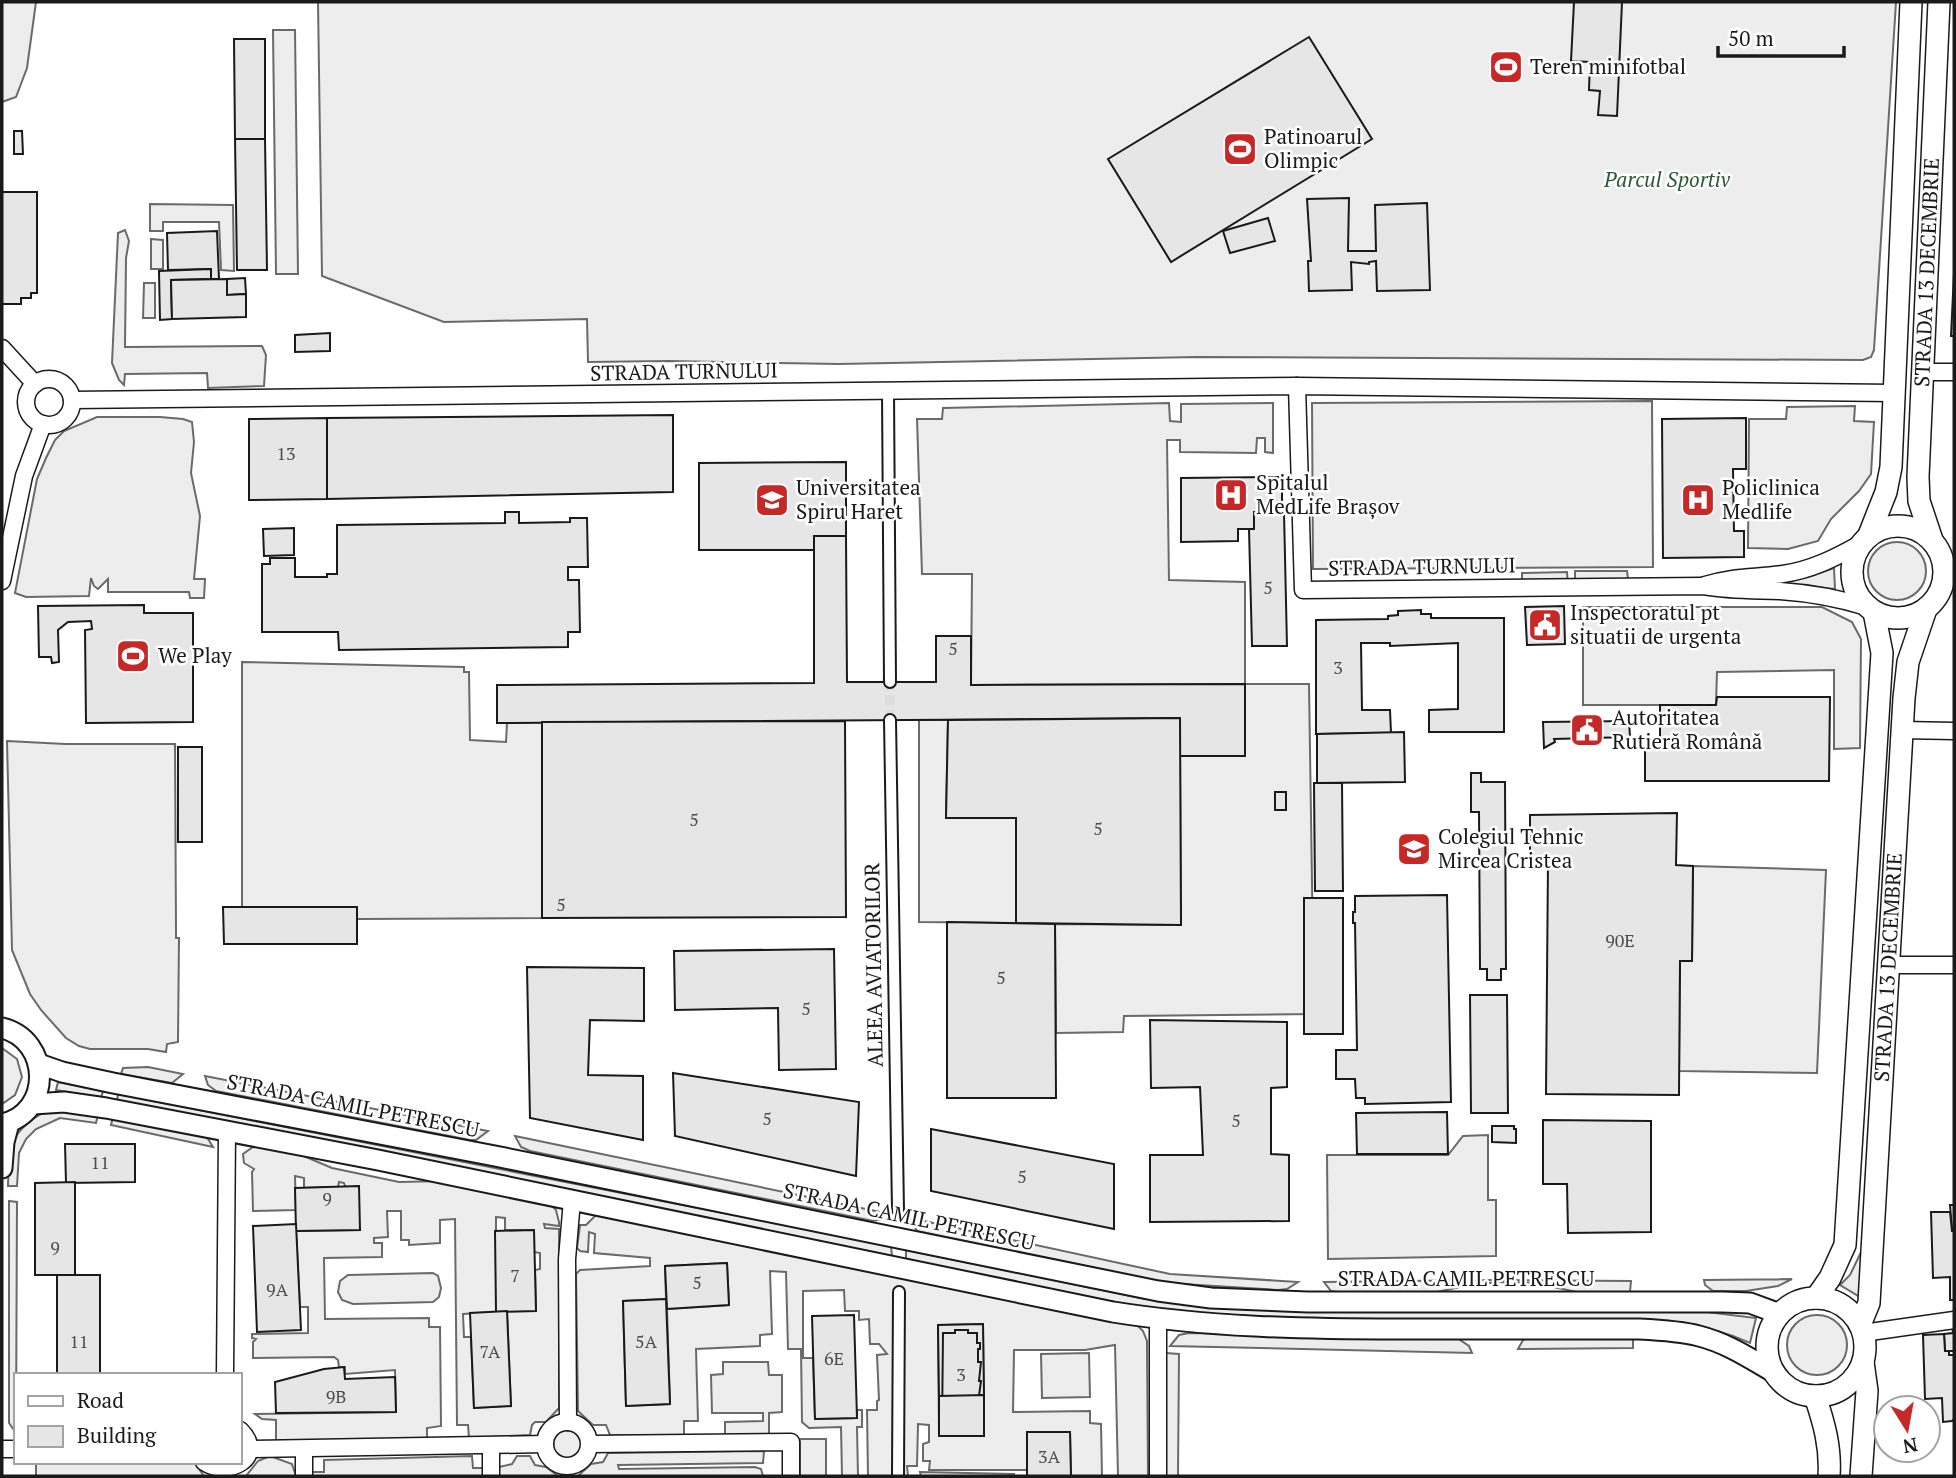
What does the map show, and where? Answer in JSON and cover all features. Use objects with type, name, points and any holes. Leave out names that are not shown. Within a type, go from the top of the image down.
[{"type":"main road","name":"STRADA 13 DECEMBRIE","points":[[1816,1298],[1834,1270],[1845,1245],[1882,653],[1870,610],[1854,588],[1851,577],[1854,554],[1864,540],[1889,480],[1911,2]]},
{"type":"main road","name":"STRADA 13 DECEMBRIE","points":[[1861,1476],[1867,1391],[1862,1329],[1869,1303],[1908,662],[1930,605],[1940,591],[1944,570],[1942,548],[1923,516],[1918,490],[1939,2]]},
{"type":"main road","points":[[1864,540],[1881,528],[1908,527],[1921,532],[1942,548]]},
{"type":"main road","points":[[1870,610],[1887,617],[1914,615],[1954,590]]},
{"type":"main road","points":[[1862,1329],[1849,1311],[1834,1301],[1816,1298],[1791,1305],[1780,1314],[1771,1327],[1767,1343],[1768,1359],[1774,1373],[1792,1389],[1815,1396],[1827,1395],[1848,1384],[1856,1376],[1863,1362]]},
{"type":"main road","points":[[1815,1396],[1826,1429],[1830,1455],[1829,1476]]},
{"type":"street","points":[[2,348],[35,384]]},
{"type":"street","points":[[1924,372],[1954,372]]},
{"type":"street","points":[[54,380],[66,387],[72,400],[63,419],[50,425],[43,424],[30,415],[26,405],[30,390],[41,381],[54,380]]},
{"type":"street","name":"STRADA TURNULUI","points":[[72,400],[1297,386],[1894,393]]},
{"type":"street","name":"STRADA TURNULUI","points":[[1297,386],[1303,590],[1703,586],[1731,591],[1779,591],[1825,596],[1870,610]]},
{"type":"street","points":[[888,391],[890,682]]},
{"type":"street","points":[[2,581],[23,476],[43,424]]},
{"type":"street","name":"STRADA TURNULUI","points":[[1703,586],[1730,578],[1806,569],[1836,558],[1864,540]]},
{"type":"street","name":"ALEEA AVIATORILOR","points":[[890,720],[898,1210]]},
{"type":"street","points":[[1902,730],[1954,730]]},
{"type":"street","points":[[1888,965],[1954,965]]},
{"type":"street","points":[[2,1028],[25,1040],[34,1051],[41,1077],[33,1104],[23,1115],[6,1124],[2,1168]]},
{"type":"street","name":"STRADA CAMIL PETRESCU","points":[[39,1063],[62,1072],[126,1086],[495,1156],[1158,1291],[1211,1298],[1308,1303],[1723,1302],[1750,1303],[1780,1314]]},
{"type":"street","points":[[33,1104],[78,1104],[226,1131],[1112,1312],[1158,1319],[1304,1329],[1666,1331],[1698,1335],[1720,1343],[1774,1373]]},
{"type":"street","points":[[225,1373],[226,1131]]},
{"type":"street","points":[[568,1422],[567,1259],[572,1200]]},
{"type":"street","points":[[898,1476],[899,1292]]},
{"type":"street","points":[[1158,1319],[1158,1476]]},
{"type":"street","points":[[1862,1329],[1954,1320]]},
{"type":"street","points":[[568,1422],[575,1423],[585,1431],[590,1444],[586,1457],[568,1471],[550,1457],[545,1444],[549,1431],[568,1422]]},
{"type":"street","points":[[206,1464],[211,1470],[225,1476],[240,1470],[249,1457],[250,1449],[249,1442],[242,1433]]},
{"type":"street","points":[[590,1444],[791,1442],[791,1476]]},
{"type":"street","points":[[250,1449],[545,1444]]},
{"type":"street","points":[[491,1446],[491,1476]]},
{"type":"street","points":[[304,1449],[304,1476]]},
{"type":"shaded area","points":[[2,2],[36,2],[27,68],[16,97],[2,102]]},
{"type":"shaded area","name":"Parcul Sportiv","points":[[318,2],[1896,2],[1874,350],[1871,357],[1863,360],[1197,357],[839,364],[588,362],[587,319],[444,322],[322,276]]},
{"type":"shaded area","points":[[273,30],[295,30],[298,274],[276,274]]},
{"type":"shaded area","points":[[150,204],[233,205],[234,271],[221,270],[219,222],[163,222],[163,231],[150,231]]},
{"type":"shaded area","points":[[125,230],[129,241],[126,258],[125,347],[262,346],[266,355],[264,386],[208,388],[207,373],[125,374],[124,385],[119,380],[112,363],[118,233]]},
{"type":"shaded area","points":[[151,239],[163,240],[163,269],[151,269]]},
{"type":"shaded area","points":[[144,283],[155,283],[155,318],[143,318]]},
{"type":"shaded area","points":[[1652,401],[1653,567],[1313,569],[1312,403]]},
{"type":"shaded area","points":[[1169,403],[1170,421],[1181,422],[1181,404],[1273,403],[1273,453],[1265,452],[1265,438],[1257,438],[1256,453],[1180,452],[1180,440],[1167,440],[1169,580],[1245,582],[1245,684],[971,685],[972,574],[922,574],[917,419],[942,419],[943,408]]},
{"type":"shaded area","points":[[1855,406],[1854,421],[1874,422],[1871,474],[1859,491],[1831,519],[1818,541],[1788,549],[1748,548],[1749,419],[1786,419],[1787,407]]},
{"type":"shaded area","points":[[97,417],[160,417],[192,422],[194,442],[191,473],[200,516],[194,579],[205,579],[204,598],[190,598],[189,592],[108,592],[108,579],[98,589],[91,578],[89,596],[26,597],[15,593],[37,479],[46,458],[55,440],[64,431]]},
{"type":"shaded area","points":[[1891,542],[1903,542],[1913,546],[1922,555],[1926,577],[1918,592],[1903,600],[1891,600],[1881,596],[1872,587],[1868,577],[1868,565],[1872,555],[1881,546]]},
{"type":"shaded area","points":[[1834,568],[1835,589],[1785,584],[1785,582]]},
{"type":"shaded area","points":[[1575,571],[1627,571],[1629,586],[1575,587]]},
{"type":"shaded area","points":[[1567,572],[1568,587],[1522,588],[1522,573]]},
{"type":"shaded area","points":[[1583,607],[1822,607],[1852,622],[1861,639],[1860,748],[1834,749],[1834,670],[1717,672],[1716,705],[1583,705]]},
{"type":"shaded area","points":[[242,662],[464,667],[464,672],[469,672],[470,740],[506,742],[507,723],[542,722],[542,918],[357,919],[357,907],[242,907]]},
{"type":"shaded area","points":[[1245,684],[1309,684],[1314,1014],[1124,1016],[1123,1032],[1056,1033],[1055,924],[1181,925],[1180,756],[1245,756]]},
{"type":"shaded area","points":[[919,720],[948,720],[946,818],[1016,818],[1016,923],[919,922]]},
{"type":"shaded area","points":[[7,741],[175,744],[178,1042],[167,1044],[166,1052],[148,1049],[90,1049],[79,1046],[66,1038],[30,994],[12,950]]},
{"type":"shaded area","points":[[1693,866],[1826,870],[1817,1073],[1679,1071],[1680,961],[1692,961]]},
{"type":"shaded area","points":[[2,1048],[17,1059],[22,1077],[15,1095],[2,1104]]},
{"type":"shaded area","points":[[148,1067],[183,1074],[172,1083],[121,1074],[123,1068]]},
{"type":"shaded area","points":[[205,1076],[488,1131],[476,1140],[470,1140],[216,1091],[208,1085]]},
{"type":"shaded area","points":[[58,1082],[103,1091],[101,1098],[56,1090]]},
{"type":"shaded area","points":[[118,1094],[891,1246],[892,1256],[117,1101]]},
{"type":"shaded area","points":[[59,1110],[98,1115],[96,1123],[60,1118],[36,1129],[26,1139],[19,1153],[17,1186],[8,1186],[9,1150],[18,1133],[28,1122],[41,1114]]},
{"type":"shaded area","points":[[113,1117],[205,1134],[213,1147],[111,1125]]},
{"type":"shaded area","points":[[1488,1135],[1488,1200],[1496,1200],[1496,1256],[1328,1259],[1327,1155],[1448,1155],[1463,1136]]},
{"type":"shaded area","points":[[515,1136],[885,1213],[882,1219],[873,1221],[530,1151],[521,1147]]},
{"type":"shaded area","points":[[253,1147],[299,1154],[332,1168],[399,1182],[442,1181],[548,1202],[556,1210],[559,1222],[559,1226],[544,1224],[545,1228],[559,1229],[559,1408],[546,1422],[535,1422],[530,1435],[469,1438],[468,1425],[457,1425],[455,1219],[440,1220],[440,1243],[409,1245],[409,1240],[401,1240],[401,1211],[387,1211],[388,1237],[374,1238],[374,1243],[382,1243],[382,1257],[324,1258],[325,1319],[429,1318],[429,1327],[440,1327],[441,1426],[427,1428],[427,1441],[276,1443],[276,1420],[262,1419],[255,1414],[396,1412],[395,1370],[345,1374],[345,1367],[339,1367],[338,1360],[334,1357],[253,1358],[253,1342],[256,1339],[252,1338],[252,1334],[308,1333],[308,1307],[300,1307],[296,1231],[360,1230],[344,1183],[339,1182],[338,1187],[304,1188],[304,1178],[295,1176],[296,1210],[253,1211],[254,1169],[244,1163],[243,1154]],"holes":[[[496,1217],[505,1218],[505,1230],[533,1230],[534,1252],[540,1253],[540,1269],[535,1270],[536,1310],[507,1311],[511,1406],[474,1408],[471,1337],[464,1337],[463,1314],[496,1312]]]},
{"type":"shaded area","points":[[9,1201],[17,1202],[14,1430],[9,1423]]},
{"type":"shaded area","points":[[596,1215],[1136,1324],[1147,1341],[1148,1476],[1118,1476],[1115,1345],[1085,1350],[1014,1350],[1013,1412],[1090,1411],[1090,1423],[1101,1424],[1102,1476],[1071,1476],[1070,1432],[1027,1432],[1027,1470],[929,1470],[930,1461],[923,1461],[923,1444],[929,1442],[929,1425],[918,1424],[917,1466],[907,1466],[908,1476],[868,1476],[867,1410],[877,1410],[877,1355],[887,1354],[879,1344],[870,1344],[869,1319],[859,1320],[859,1311],[845,1311],[844,1290],[803,1291],[803,1358],[813,1358],[815,1419],[857,1418],[857,1410],[862,1410],[862,1427],[857,1427],[858,1476],[842,1476],[841,1427],[809,1428],[802,1422],[801,1349],[788,1349],[786,1272],[770,1271],[772,1334],[760,1335],[760,1346],[696,1349],[698,1421],[684,1421],[684,1436],[610,1435],[606,1425],[593,1425],[578,1411],[576,1274],[580,1270],[650,1266],[650,1258],[594,1253],[595,1234],[589,1232],[588,1252],[580,1251],[577,1248],[580,1225],[586,1225]],"holes":[[[727,1263],[729,1305],[667,1309],[670,1404],[626,1406],[623,1301],[666,1299],[665,1266]],[[983,1324],[984,1435],[939,1436],[938,1325]]]},
{"type":"shaded area","points":[[910,1218],[1170,1274],[1298,1282],[1287,1289],[1278,1290],[1166,1283],[917,1231]]},
{"type":"shaded area","points":[[1863,1248],[1860,1297],[1840,1285],[1850,1275]]},
{"type":"shaded area","points":[[906,1250],[1141,1298],[1174,1302],[1682,1309],[1756,1318],[1750,1343],[1697,1325],[1653,1321],[1330,1320],[1172,1312],[1072,1296],[906,1259]]},
{"type":"shaded area","points":[[433,1273],[438,1276],[441,1288],[439,1297],[433,1302],[353,1304],[342,1300],[338,1292],[340,1281],[348,1275]]},
{"type":"shaded area","points":[[1792,1279],[1778,1286],[1746,1291],[1713,1291],[1705,1285],[1704,1280]]},
{"type":"shaded area","points":[[1631,1281],[1630,1292],[1581,1293],[1535,1283],[1502,1282],[1437,1292],[1338,1292],[1331,1291],[1324,1282]]},
{"type":"shaded area","points":[[1817,1315],[1834,1320],[1842,1328],[1847,1345],[1842,1362],[1834,1370],[1817,1375],[1800,1370],[1792,1362],[1787,1345],[1792,1328],[1800,1320]]},
{"type":"shaded area","points":[[1189,1333],[1457,1338],[1469,1346],[1472,1353],[1170,1346],[1179,1335]]},
{"type":"shaded area","points":[[1532,1336],[1633,1337],[1633,1348],[1518,1349],[1523,1340]]},
{"type":"shaded area","points":[[1089,1353],[1090,1397],[1042,1398],[1041,1354]]},
{"type":"shaded area","points":[[1166,1353],[1179,1354],[1178,1476],[1165,1476]]},
{"type":"shaded area","points":[[723,1362],[768,1362],[769,1375],[782,1375],[782,1412],[769,1413],[769,1434],[725,1435],[725,1422],[763,1421],[763,1413],[712,1413],[711,1375],[723,1374]]},
{"type":"shaded area","points":[[567,1425],[580,1431],[586,1444],[580,1457],[567,1463],[554,1457],[548,1444],[554,1431]]},
{"type":"shaded area","points":[[800,1439],[826,1439],[826,1476],[800,1476]]},
{"type":"shaded area","points":[[764,1451],[763,1463],[618,1465],[619,1469],[755,1467],[761,1469],[763,1476],[578,1476],[591,1464],[603,1462],[608,1453]]},
{"type":"shaded area","points":[[270,1456],[292,1464],[296,1476],[246,1476],[258,1461]]},
{"type":"shaded area","points":[[472,1456],[473,1468],[484,1468],[484,1476],[312,1476],[312,1472],[324,1472],[324,1460]]},
{"type":"shaded area","points":[[517,1456],[530,1456],[535,1465],[546,1467],[558,1476],[499,1476],[499,1467],[512,1464]]},
{"type":"shaded area","points":[[36,1464],[195,1464],[204,1476],[36,1476]]},
{"type":"shaded area","points":[[920,1472],[1014,1474],[1014,1476],[921,1476]]},
{"type":"building","points":[[1574,2],[1622,2],[1617,116],[1598,115],[1600,91],[1589,90],[1590,62],[1571,61]]},
{"type":"building","name":"Patinoarul Olimpic","points":[[1309,37],[1372,139],[1171,262],[1108,159]]},
{"type":"building","points":[[234,39],[265,39],[265,139],[235,139]]},
{"type":"building","points":[[14,131],[22,131],[23,154],[14,154]]},
{"type":"building","points":[[235,139],[265,139],[267,270],[237,270]]},
{"type":"building","points":[[2,192],[37,192],[37,293],[31,293],[31,298],[21,298],[21,304],[2,304]]},
{"type":"building","points":[[1349,198],[1348,251],[1376,251],[1375,205],[1427,203],[1430,290],[1377,291],[1376,261],[1369,264],[1351,262],[1352,290],[1309,291],[1308,261],[1311,261],[1307,199]]},
{"type":"building","points":[[1268,218],[1275,241],[1230,253],[1223,231]]},
{"type":"building","points":[[217,231],[219,279],[211,279],[211,269],[168,270],[167,233]]},
{"type":"building","points":[[211,269],[211,279],[171,280],[172,319],[160,320],[159,271]]},
{"type":"building","points":[[1954,273],[1954,336],[1951,336]]},
{"type":"building","points":[[245,278],[246,294],[227,295],[227,279]]},
{"type":"building","points":[[227,279],[227,295],[246,294],[246,317],[172,319],[171,280]]},
{"type":"building","points":[[330,333],[330,351],[295,352],[295,335]]},
{"type":"building","points":[[673,415],[673,492],[327,499],[327,418]]},
{"type":"building","points":[[327,418],[327,499],[249,500],[249,419]]},
{"type":"building","name":"Policlinica Medlife","points":[[1746,418],[1746,469],[1733,469],[1734,531],[1744,531],[1744,557],[1663,558],[1662,419]]},
{"type":"building","name":"Universitatea Spiru Haret","points":[[846,462],[846,536],[814,536],[814,550],[699,550],[699,463]]},
{"type":"building","name":"Spitalul MedLife Brașov","points":[[1282,477],[1282,512],[1254,512],[1254,529],[1238,529],[1238,541],[1181,542],[1181,478]]},
{"type":"building","points":[[505,512],[519,512],[519,523],[570,522],[570,518],[587,518],[588,567],[568,567],[568,580],[579,580],[580,632],[568,632],[568,647],[339,650],[338,632],[262,632],[262,564],[270,564],[270,558],[295,558],[295,577],[327,577],[327,574],[337,574],[337,525],[505,523]]},
{"type":"building","points":[[1254,512],[1284,512],[1287,646],[1252,646],[1249,529],[1254,529]]},
{"type":"building","points":[[294,528],[294,555],[264,556],[263,529]]},
{"type":"building","points":[[814,536],[846,536],[847,682],[936,682],[936,636],[971,636],[971,685],[1245,684],[1245,756],[1180,756],[1180,718],[497,723],[497,685],[814,683]]},
{"type":"building","points":[[144,605],[144,613],[193,613],[193,722],[86,723],[85,630],[92,629],[91,621],[68,622],[58,630],[59,662],[52,663],[51,657],[39,657],[38,606]]},
{"type":"building","name":"Inspectoratul pt situatii de urgenta","points":[[1564,606],[1565,644],[1527,645],[1525,607]]},
{"type":"building","points":[[1421,610],[1421,614],[1431,614],[1431,618],[1504,618],[1504,732],[1429,732],[1429,710],[1458,709],[1458,643],[1390,646],[1390,643],[1361,643],[1362,710],[1390,710],[1391,733],[1316,734],[1316,620],[1388,619],[1388,616],[1398,615],[1398,611]]},
{"type":"building","points":[[1717,697],[1830,697],[1829,781],[1645,781],[1645,747],[1660,748],[1660,705],[1716,705]]},
{"type":"building","points":[[1180,718],[1181,925],[1016,923],[1016,818],[946,818],[948,720]]},
{"type":"building","points":[[845,721],[846,917],[542,918],[542,722]]},
{"type":"building","name":"Autoritatea Rutieră Română","points":[[1629,721],[1630,737],[1554,739],[1555,742],[1544,748],[1543,722]]},
{"type":"building","points":[[1404,732],[1405,782],[1317,783],[1317,734]]},
{"type":"building","points":[[178,747],[202,747],[202,842],[178,842]]},
{"type":"building","points":[[1471,773],[1481,773],[1481,782],[1505,782],[1506,969],[1501,969],[1501,980],[1487,980],[1487,969],[1480,969],[1479,812],[1471,812]]},
{"type":"building","points":[[1314,783],[1342,783],[1343,891],[1315,891]]},
{"type":"building","points":[[1275,792],[1286,792],[1286,810],[1275,810]]},
{"type":"building","points":[[1677,813],[1676,865],[1693,866],[1692,961],[1680,961],[1679,1095],[1546,1094],[1548,862],[1530,862],[1530,815]]},
{"type":"building","points":[[1447,895],[1451,1102],[1365,1104],[1365,1098],[1356,1098],[1355,1079],[1336,1079],[1336,1050],[1357,1050],[1353,923],[1355,896]]},
{"type":"building","points":[[1304,898],[1343,898],[1343,1034],[1304,1034]]},
{"type":"building","points":[[223,907],[357,907],[357,944],[224,944]]},
{"type":"building","points":[[947,922],[1055,924],[1056,1098],[947,1098]]},
{"type":"building","points":[[834,949],[836,1069],[779,1070],[778,1008],[675,1010],[674,951]]},
{"type":"building","points":[[527,967],[644,968],[644,1021],[590,1020],[588,1075],[643,1076],[643,1140],[530,1118]]},
{"type":"building","points":[[1470,995],[1507,995],[1508,1113],[1471,1113]]},
{"type":"building","points":[[1150,1020],[1287,1022],[1287,1087],[1271,1088],[1271,1154],[1289,1155],[1289,1221],[1150,1222],[1150,1155],[1203,1155],[1200,1087],[1151,1088]]},
{"type":"building","points":[[673,1073],[859,1102],[856,1176],[675,1136]]},
{"type":"building","points":[[1447,1112],[1448,1154],[1357,1154],[1356,1113]]},
{"type":"building","points":[[1543,1120],[1651,1121],[1651,1232],[1568,1233],[1567,1184],[1543,1184]]},
{"type":"building","points":[[1492,1126],[1514,1126],[1516,1143],[1492,1142]]},
{"type":"building","points":[[931,1129],[1114,1164],[1114,1229],[931,1191]]},
{"type":"building","points":[[65,1144],[135,1144],[135,1182],[66,1183]]},
{"type":"building","points":[[75,1182],[75,1275],[35,1275],[35,1183]]},
{"type":"building","points":[[359,1186],[360,1230],[296,1231],[295,1188]]},
{"type":"building","points":[[1950,1205],[1954,1205],[1954,1231],[1952,1231]]},
{"type":"building","points":[[1931,1212],[1950,1212],[1954,1231],[1954,1300],[1950,1300],[1950,1277],[1933,1278]]},
{"type":"building","points":[[296,1224],[301,1330],[257,1332],[253,1226]]},
{"type":"building","points":[[534,1230],[536,1311],[496,1312],[495,1231]]},
{"type":"building","points":[[727,1263],[729,1305],[667,1309],[665,1266]]},
{"type":"building","points":[[57,1275],[100,1275],[100,1373],[57,1373]]},
{"type":"building","points":[[666,1299],[670,1404],[626,1406],[623,1301]]},
{"type":"building","points":[[507,1311],[511,1406],[474,1408],[470,1313]]},
{"type":"building","points":[[854,1315],[857,1418],[815,1419],[812,1316]]},
{"type":"building","points":[[983,1324],[984,1395],[939,1396],[938,1325]]},
{"type":"building","points":[[1954,1326],[1954,1351],[1945,1351],[1944,1334],[1953,1333]]},
{"type":"building","points":[[955,1330],[977,1333],[977,1343],[980,1343],[978,1362],[981,1362],[981,1381],[978,1403],[981,1403],[981,1413],[978,1413],[976,1430],[966,1430],[966,1427],[942,1429],[943,1333],[955,1333]]},
{"type":"building","points":[[1944,1334],[1945,1351],[1954,1355],[1952,1421],[1943,1422],[1942,1394],[1925,1394],[1923,1335]]},
{"type":"building","points":[[344,1367],[345,1379],[395,1377],[396,1412],[276,1413],[275,1382],[324,1369]]},
{"type":"building","points":[[984,1395],[984,1436],[939,1436],[939,1396]]},
{"type":"building","points":[[1027,1432],[1070,1432],[1071,1476],[1027,1476]]},
{"type":"tunnel","points":[[890,682],[890,720]]},
{"type":"place","name":"Teren minifotbal","points":[[1506,67]]},
{"type":"place","name":"Patinoarul Olimpic","points":[[1240,149]]},
{"type":"place","name":"Spitalul MedLife Brașov","points":[[1231,495]]},
{"type":"place","name":"Universitatea Spiru Haret","points":[[772,500]]},
{"type":"place","name":"Policlinica Medlife","points":[[1698,500]]},
{"type":"place","name":"Inspectoratul pt situatii de urgenta","points":[[1545,625]]},
{"type":"place","name":"We Play","points":[[133,656]]},
{"type":"place","name":"Autoritatea Rutieră Română","points":[[1587,730]]},
{"type":"place","name":"Colegiul Tehnic Mircea Cristea","points":[[1414,849]]}]
